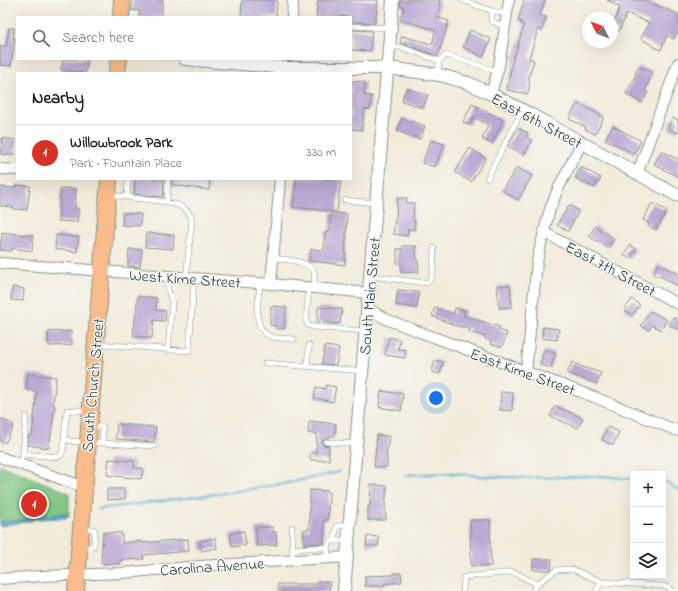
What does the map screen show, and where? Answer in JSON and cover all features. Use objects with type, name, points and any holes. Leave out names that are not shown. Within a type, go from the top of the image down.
[{"type":"main road","points":[[121,16],[122,0]]},
{"type":"main road","points":[[117,72],[119,60]]},
{"type":"main road","name":"South Church Street","points":[[76,591],[84,487],[95,443],[89,419],[109,180]]},
{"type":"street","points":[[292,16],[293,0]]},
{"type":"street","name":"South Main Street","points":[[344,591],[393,0]]},
{"type":"street","points":[[491,94],[497,71],[509,0]]},
{"type":"street","name":"East 6th Street","points":[[203,60],[288,66],[388,68],[438,75],[468,83],[522,110],[581,144],[678,196]]},
{"type":"street","points":[[637,174],[678,63]]},
{"type":"street","points":[[526,372],[537,262],[549,212],[558,189],[581,144]]},
{"type":"street","points":[[0,168],[16,170]]},
{"type":"street","points":[[266,284],[273,258],[280,180]]},
{"type":"street","name":"East 7th Street","points":[[545,233],[678,304]]},
{"type":"street","name":"West Kime Street","points":[[0,263],[369,293]]},
{"type":"street","name":"East Kime Street","points":[[368,309],[388,320],[678,431]]},
{"type":"street","points":[[0,457],[21,459],[84,487]]},
{"type":"street","name":"Carolina Avenue","points":[[0,579],[77,574],[123,573],[200,566],[346,557]]},
{"type":"lane","points":[[462,0],[492,11],[507,14]]},
{"type":"lane","points":[[492,11],[490,22],[505,27]]},
{"type":"lane","points":[[352,26],[390,28]]},
{"type":"lane","points":[[389,47],[401,47],[439,61]]},
{"type":"lane","points":[[438,75],[439,61],[446,55],[497,71]]},
{"type":"lane","points":[[487,180],[522,110]]},
{"type":"lane","points":[[127,197],[128,180]]},
{"type":"lane","points":[[167,202],[168,180]]},
{"type":"lane","points":[[95,344],[189,351],[192,218],[189,211],[178,205],[167,202],[107,195]]},
{"type":"lane","points":[[345,200],[377,204]]},
{"type":"lane","points":[[370,276],[427,283],[430,280],[432,273],[434,248]]},
{"type":"lane","points":[[273,258],[306,263],[311,267],[314,273],[306,320],[308,325],[314,327],[366,331]]},
{"type":"lane","points":[[167,276],[168,290],[172,302],[168,350]]},
{"type":"lane","points":[[266,284],[258,315],[261,328],[269,336],[294,339]]},
{"type":"lane","points":[[307,366],[309,345]]},
{"type":"lane","points":[[265,363],[363,372]]},
{"type":"lane","points":[[26,416],[21,459],[58,457],[61,455],[67,410],[89,419]]},
{"type":"lane","points":[[64,440],[155,446]]},
{"type":"lane","points":[[326,442],[357,444]]},
{"type":"lane","points":[[334,540],[337,526],[350,525]]},
{"type":"lane","points":[[292,528],[293,560]]},
{"type":"lane","points":[[328,558],[328,544],[334,540],[348,540]]},
{"type":"lane","points":[[293,548],[327,547]]},
{"type":"lane","points":[[533,591],[537,584],[556,570],[572,568],[602,582],[663,586],[671,589],[672,591]]},
{"type":"lane","points":[[463,591],[464,577],[513,572],[537,584]]},
{"type":"lane","points":[[596,591],[602,582]]},
{"type":"green space","points":[[0,465],[69,493],[69,516],[28,519],[0,524]]},
{"type":"water","points":[[66,513],[66,518],[35,519],[0,526],[0,522],[24,520],[38,516]]},
{"type":"building","points":[[133,0],[163,0],[161,16],[139,16],[140,11],[131,10]]},
{"type":"building","points":[[242,0],[277,0],[276,16],[241,16]]},
{"type":"building","points":[[318,0],[378,0],[375,23],[352,22],[352,16],[316,16]]},
{"type":"building","points":[[400,0],[440,0],[438,18],[449,21],[438,56],[400,43],[402,36],[432,44],[436,30],[400,20],[404,7],[400,6]]},
{"type":"building","points":[[524,0],[545,0],[540,15],[546,17],[542,31],[538,29],[529,58],[534,60],[528,80],[530,81],[528,94],[507,90],[514,54],[515,55],[524,25],[521,24],[522,22],[518,21]]},
{"type":"building","points":[[607,0],[644,0],[678,14],[678,31],[674,39],[667,35],[661,50],[654,47],[641,39],[649,23],[627,13],[618,31],[618,12],[620,7]]},
{"type":"building","points":[[9,28],[14,28],[13,38],[15,38],[11,66],[0,65],[0,46],[6,46]]},
{"type":"building","points":[[352,30],[372,31],[370,51],[352,50]]},
{"type":"building","points":[[470,30],[491,39],[483,57],[463,47]]},
{"type":"building","points":[[63,60],[88,60],[85,72],[61,70]]},
{"type":"building","points":[[638,66],[653,72],[645,91],[648,92],[642,103],[626,94],[635,77]]},
{"type":"building","points":[[352,81],[365,82],[364,95],[371,96],[370,110],[364,109],[362,130],[352,129]]},
{"type":"building","points":[[406,88],[428,95],[423,108],[402,101]]},
{"type":"building","points":[[577,103],[604,117],[595,134],[585,129],[586,127],[569,119]]},
{"type":"building","points":[[472,104],[503,120],[492,144],[482,139],[488,125],[474,117],[469,125],[463,122]]},
{"type":"building","points":[[402,118],[425,126],[420,139],[397,131]]},
{"type":"building","points":[[672,118],[678,120],[678,133],[668,129]]},
{"type":"building","points":[[613,126],[641,141],[634,154],[605,139]]},
{"type":"building","points":[[518,128],[528,133],[526,137],[532,140],[524,155],[508,146]]},
{"type":"building","points":[[2,138],[15,140],[13,155],[0,154]]},
{"type":"building","points":[[431,140],[444,144],[435,167],[422,163]]},
{"type":"building","points":[[470,148],[486,158],[471,182],[455,172]]},
{"type":"building","points":[[661,151],[678,159],[678,177],[654,164]]},
{"type":"building","points":[[517,167],[532,176],[518,200],[502,190]]},
{"type":"building","points":[[581,167],[601,178],[595,188],[575,178]]},
{"type":"building","points":[[135,180],[164,180],[163,197],[134,194]]},
{"type":"building","points":[[172,180],[210,180],[209,190],[172,185]]},
{"type":"building","points":[[296,180],[341,180],[337,212],[293,207]]},
{"type":"building","points":[[16,185],[30,186],[27,210],[0,206],[0,187],[15,188]]},
{"type":"building","points":[[61,188],[76,189],[75,209],[79,209],[77,222],[58,221]]},
{"type":"building","points":[[397,198],[407,198],[406,203],[414,203],[414,230],[408,229],[407,236],[393,234],[395,218],[396,219]]},
{"type":"building","points":[[652,203],[667,211],[656,230],[648,226],[649,223],[643,220]]},
{"type":"building","points":[[569,205],[579,211],[568,231],[557,225]]},
{"type":"building","points":[[123,213],[141,214],[140,226],[122,225]]},
{"type":"building","points":[[331,213],[347,214],[345,265],[309,261],[311,249],[324,250],[325,232],[329,232]]},
{"type":"building","points":[[595,226],[614,238],[608,248],[589,236]]},
{"type":"building","points":[[2,232],[33,236],[32,251],[12,248],[12,251],[0,250]]},
{"type":"building","points":[[146,233],[174,235],[173,249],[145,247]]},
{"type":"building","points":[[56,235],[79,237],[77,252],[55,249]]},
{"type":"building","points":[[630,245],[636,249],[630,259],[624,255]]},
{"type":"building","points":[[403,246],[416,246],[416,260],[418,259],[419,272],[401,273],[401,263],[397,263],[397,249],[403,249]]},
{"type":"building","points":[[129,249],[142,250],[140,267],[128,266]]},
{"type":"building","points":[[658,264],[678,273],[678,286],[660,276],[659,277],[653,274]]},
{"type":"building","points":[[510,285],[512,307],[499,308],[497,286]]},
{"type":"building","points":[[13,287],[24,289],[23,301],[11,300]]},
{"type":"building","points":[[398,290],[419,292],[417,308],[396,305]]},
{"type":"building","points":[[138,296],[157,298],[156,310],[166,311],[165,321],[154,320],[152,338],[133,336]]},
{"type":"building","points":[[632,299],[640,305],[632,315],[624,310]]},
{"type":"building","points":[[271,306],[286,307],[284,329],[276,329],[276,326],[270,325]]},
{"type":"building","points":[[318,307],[342,309],[340,324],[317,322]]},
{"type":"building","points":[[435,307],[454,314],[455,308],[465,310],[464,316],[500,327],[499,330],[507,333],[502,347],[490,344],[491,341],[485,339],[486,337],[469,332],[470,329],[452,325],[432,316]]},
{"type":"building","points":[[650,311],[667,320],[661,330],[652,325],[649,330],[641,326]]},
{"type":"building","points":[[673,317],[678,320],[678,330],[669,325]]},
{"type":"building","points":[[543,327],[559,329],[557,340],[542,338]]},
{"type":"building","points":[[71,331],[72,345],[49,346],[48,332]]},
{"type":"building","points":[[389,337],[400,340],[398,349],[406,350],[405,358],[385,355]]},
{"type":"building","points":[[325,346],[339,348],[336,365],[322,364]]},
{"type":"building","points":[[544,350],[555,353],[551,368],[540,365]]},
{"type":"building","points":[[435,360],[443,362],[440,374],[432,372]]},
{"type":"building","points":[[572,362],[601,373],[597,384],[567,373]]},
{"type":"building","points":[[28,374],[56,377],[53,405],[55,405],[49,448],[28,445],[29,435],[32,435],[37,391],[26,390]]},
{"type":"building","points":[[326,385],[336,387],[333,402],[314,398],[316,387],[325,389]]},
{"type":"building","points":[[381,391],[403,394],[401,411],[379,407]]},
{"type":"building","points":[[501,392],[513,393],[512,411],[500,410]]},
{"type":"building","points":[[555,406],[583,418],[578,428],[550,416]]},
{"type":"building","points":[[0,418],[14,425],[5,443],[0,440]]},
{"type":"building","points":[[309,421],[336,424],[335,436],[330,436],[322,441],[323,445],[329,446],[329,460],[310,460],[310,453],[316,453],[317,434],[308,433]]},
{"type":"building","points":[[117,424],[156,427],[154,442],[116,439]]},
{"type":"building","points":[[608,427],[619,432],[613,445],[602,440]]},
{"type":"building","points":[[377,435],[389,436],[386,457],[387,467],[374,467]]},
{"type":"building","points":[[109,459],[134,461],[134,468],[143,469],[141,479],[107,475]]},
{"type":"building","points":[[371,484],[387,486],[385,505],[386,520],[368,520]]},
{"type":"building","points":[[107,489],[124,489],[125,499],[107,500]]},
{"type":"building","points":[[310,490],[329,491],[328,520],[324,520],[324,543],[304,544],[303,530],[309,530]]},
{"type":"building","points":[[470,520],[490,520],[491,566],[471,566]]},
{"type":"building","points":[[272,527],[272,532],[276,532],[277,545],[257,546],[256,528]]},
{"type":"building","points":[[244,531],[246,545],[232,547],[230,534]]},
{"type":"building","points":[[103,532],[122,533],[122,543],[142,541],[142,543],[188,539],[189,551],[143,555],[144,559],[120,560],[120,564],[101,563]]},
{"type":"building","points":[[367,536],[379,537],[378,546],[366,546]]},
{"type":"building","points":[[215,538],[217,548],[202,551],[200,541]]},
{"type":"building","points":[[533,559],[552,559],[551,569],[533,570]]},
{"type":"building","points":[[394,573],[401,573],[402,582],[384,584],[384,586],[365,586],[365,576],[394,575]]},
{"type":"building","points":[[317,581],[330,582],[329,591],[278,591],[278,584],[317,584]]},
{"type":"waterway","points":[[99,509],[219,494],[309,479],[339,472]]},
{"type":"waterway","points":[[405,475],[451,473],[479,476],[529,478],[601,476],[630,479]]},
{"type":"waterway","points":[[666,482],[678,490]]},
{"type":"place","name":"Willowbrook Park","points":[[34,504]]}]
